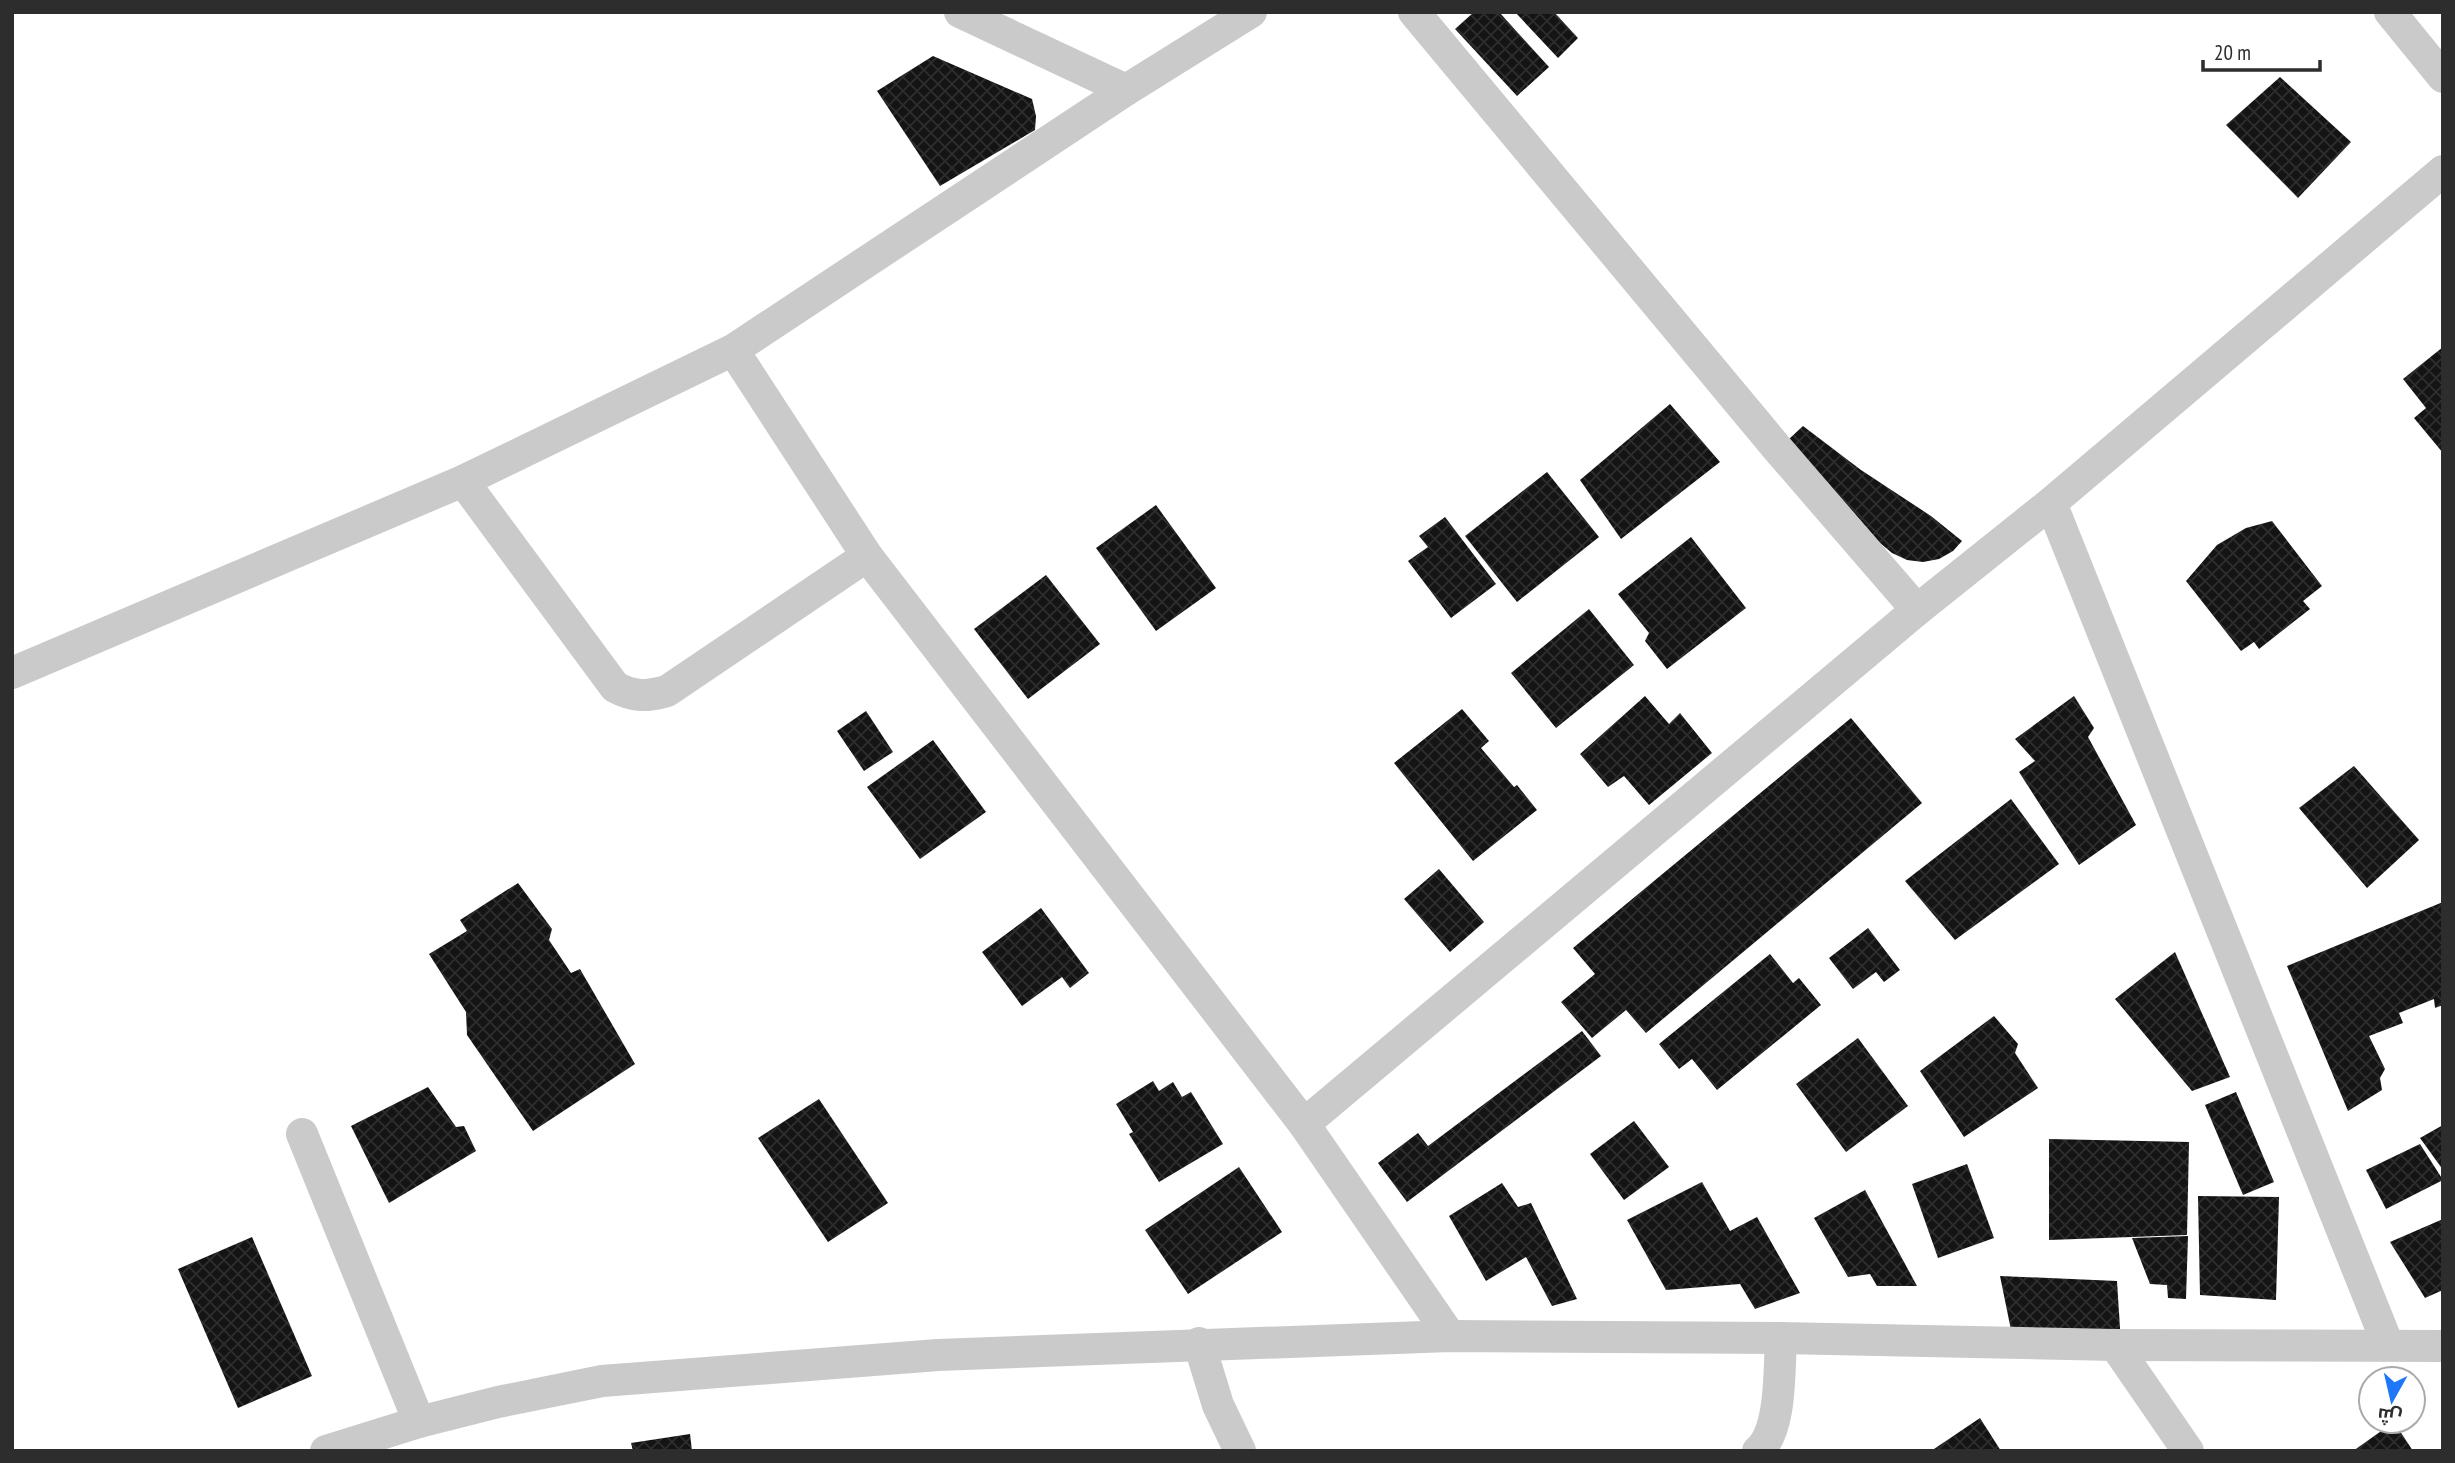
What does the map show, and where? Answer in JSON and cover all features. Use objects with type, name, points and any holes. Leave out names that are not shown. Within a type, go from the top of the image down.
[{"type":"street","points":[[960,12],[1126,90]]},
{"type":"street","points":[[12,673],[463,481],[733,351],[1126,90],[1251,12]]},
{"type":"street","points":[[1414,12],[1777,448],[1917,610]]},
{"type":"street","points":[[2390,12],[2443,77]]},
{"type":"street","points":[[1304,1124],[1917,610],[2051,503],[2443,171]]},
{"type":"street","points":[[733,351],[867,556],[1304,1124],[1450,1336]]},
{"type":"street","points":[[463,481],[615,687],[630,695],[648,696],[667,691],[867,556]]},
{"type":"street","points":[[2051,503],[2388,1345]]},
{"type":"street","points":[[302,1134],[419,1422]]},
{"type":"street","points":[[327,1451],[419,1422],[498,1402],[603,1381],[938,1355],[1058,1352],[1199,1343],[1450,1336],[1781,1338],[2115,1345],[2443,1346]]},
{"type":"street","points":[[1758,1451],[1769,1437],[1774,1422],[1781,1338]]},
{"type":"street","points":[[1199,1343],[1218,1405],[1240,1451]]},
{"type":"street","points":[[2115,1345],[2188,1451]]},
{"type":"building","points":[[1474,12],[1499,12],[1549,67],[1517,96],[1455,29]]},
{"type":"building","points":[[1515,12],[1554,12],[1578,38],[1558,58]]},
{"type":"building","points":[[933,56],[1032,99],[1036,116],[1035,130],[940,186],[877,91]]},
{"type":"building","points":[[2280,77],[2351,142],[2298,198],[2226,125]]},
{"type":"building","points":[[2443,347],[2443,453],[2414,418],[2426,408],[2403,379]]},
{"type":"building","points":[[1670,404],[1720,462],[1621,539],[1580,480]]},
{"type":"building","points":[[1803,426],[1962,541],[1953,551],[1939,559],[1923,562],[1907,560],[1892,553],[1880,543],[1789,439]]},
{"type":"building","points":[[1547,472],[1599,537],[1517,602],[1465,536]]},
{"type":"building","points":[[1156,505],[1216,588],[1156,631],[1096,548]]},
{"type":"building","points":[[1445,517],[1496,584],[1451,618],[1408,561],[1428,547],[1419,536]]},
{"type":"building","points":[[2272,521],[2322,586],[2303,601],[2310,609],[2259,649],[2254,642],[2241,651],[2186,581],[2217,545],[2246,528]]},
{"type":"building","points":[[1691,537],[1746,608],[1667,669],[1645,641],[1649,633],[1618,594]]},
{"type":"building","points":[[1046,575],[1100,644],[1028,699],[974,629]]},
{"type":"building","points":[[1589,609],[1634,665],[1556,728],[1511,673]]},
{"type":"building","points":[[1645,696],[1669,724],[1680,713],[1712,753],[1649,805],[1624,776],[1608,787],[1580,754]]},
{"type":"building","points":[[2074,696],[2094,728],[2088,737],[2136,825],[2079,865],[2019,772],[2035,761],[2015,739]]},
{"type":"building","points":[[1462,709],[1489,741],[1481,748],[1537,810],[1473,861],[1394,763]]},
{"type":"building","points":[[866,711],[893,752],[864,771],[837,731]]},
{"type":"building","points":[[1851,718],[1922,803],[1646,1033],[1626,1010],[1592,1038],[1561,1002],[1595,974],[1573,948]]},
{"type":"building","points":[[933,740],[986,812],[920,859],[867,787]]},
{"type":"building","points":[[2354,766],[2419,840],[2367,888],[2299,808]]},
{"type":"building","points":[[2011,799],[2059,864],[1955,940],[1905,881]]},
{"type":"building","points":[[1439,869],[1484,922],[1450,952],[1404,899]]},
{"type":"building","points":[[518,883],[552,929],[549,940],[571,973],[580,969],[635,1064],[533,1131],[467,1035],[466,1012],[429,954],[467,931],[460,920]]},
{"type":"building","points":[[2443,902],[2443,1005],[2435,1008],[2434,999],[2399,1013],[2403,1023],[2369,1036],[2385,1069],[2380,1078],[2382,1090],[2348,1111],[2287,966]]},
{"type":"building","points":[[1041,908],[1089,973],[1070,988],[1062,977],[1022,1006],[982,952]]},
{"type":"building","points":[[1868,928],[1900,970],[1884,982],[1876,972],[1853,989],[1829,958]]},
{"type":"building","points":[[2175,952],[2230,1077],[2192,1091],[2115,999]]},
{"type":"building","points":[[1770,954],[1793,983],[1799,978],[1821,1005],[1717,1090],[1692,1059],[1679,1069],[1659,1044]]},
{"type":"building","points":[[1994,1016],[2018,1044],[2015,1053],[2038,1088],[1964,1137],[1920,1071]]},
{"type":"building","points":[[1582,1031],[1601,1056],[1407,1202],[1378,1163],[1418,1133],[1428,1146]]},
{"type":"building","points":[[1858,1038],[1908,1106],[1846,1152],[1796,1084]]},
{"type":"building","points":[[1153,1081],[1159,1091],[1173,1082],[1182,1097],[1191,1092],[1223,1144],[1159,1182],[1129,1134],[1133,1132],[1116,1104]]},
{"type":"building","points":[[428,1087],[456,1127],[464,1126],[476,1151],[389,1203],[351,1126]]},
{"type":"building","points":[[2236,1092],[2274,1182],[2243,1195],[2205,1105]]},
{"type":"building","points":[[819,1099],[888,1203],[828,1242],[758,1138]]},
{"type":"building","points":[[1634,1121],[1669,1167],[1624,1200],[1590,1154]]},
{"type":"building","points":[[2443,1125],[2443,1170],[2420,1138]]},
{"type":"building","points":[[2049,1139],[2189,1142],[2187,1235],[2049,1240]]},
{"type":"building","points":[[2420,1144],[2443,1180],[2386,1209],[2366,1170]]},
{"type":"building","points":[[1967,1164],[1994,1238],[1938,1258],[1912,1184]]},
{"type":"building","points":[[1239,1167],[1282,1232],[1188,1294],[1145,1230]]},
{"type":"building","points":[[1702,1182],[1730,1231],[1757,1217],[1800,1293],[1755,1309],[1740,1284],[1666,1290],[1627,1220]]},
{"type":"building","points":[[1502,1183],[1518,1207],[1531,1203],[1577,1299],[1552,1306],[1526,1257],[1486,1281],[1449,1216]]},
{"type":"building","points":[[1865,1190],[1917,1286],[1877,1286],[1870,1274],[1848,1277],[1814,1218]]},
{"type":"building","points":[[2198,1196],[2279,1197],[2276,1300],[2200,1295]]},
{"type":"building","points":[[2443,1219],[2443,1290],[2425,1298],[2390,1242]]},
{"type":"building","points":[[2188,1236],[2186,1299],[2168,1298],[2167,1285],[2150,1284],[2132,1238]]},
{"type":"building","points":[[252,1237],[312,1376],[238,1408],[178,1269]]},
{"type":"building","points":[[2000,1276],[2117,1281],[2121,1344],[2011,1330]]},
{"type":"building","points":[[1980,1418],[2001,1451],[1931,1451]]},
{"type":"building","points":[[690,1434],[692,1451],[633,1451],[631,1443]]},
{"type":"building","points":[[2376,1435],[2403,1435],[2413,1451],[2353,1451]]}]
